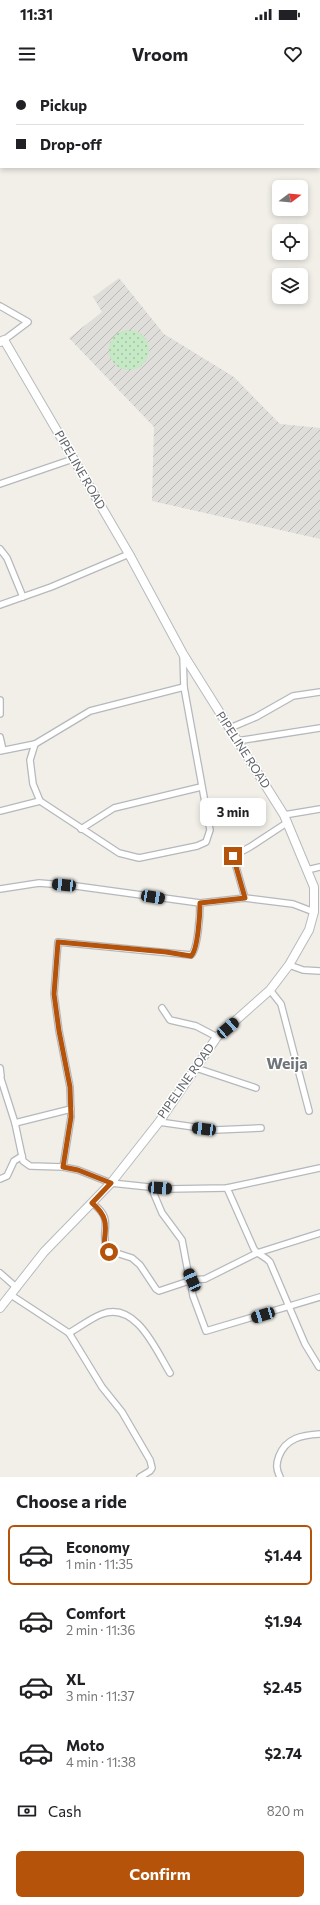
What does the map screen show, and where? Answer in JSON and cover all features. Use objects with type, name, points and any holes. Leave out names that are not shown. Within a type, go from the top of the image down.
[{"type":"street","points":[[0,306],[28,322],[2,341]]},
{"type":"street","name":"PIPELINE ROAD","points":[[0,1308],[44,1252],[111,1183],[159,1122],[217,1037],[270,990],[289,964],[309,930],[314,912],[314,887],[286,819],[230,728],[208,697],[129,554],[2,341]]},
{"type":"street","points":[[0,484],[73,459]]},
{"type":"street","points":[[0,549],[7,558],[23,597]]},
{"type":"street","points":[[0,605],[129,554]]},
{"type":"street","points":[[35,744],[30,760],[33,784],[40,801],[119,853],[139,858],[197,846],[206,842],[210,830],[184,687],[183,654]]},
{"type":"street","points":[[0,737],[2,750],[35,744],[90,711],[184,687]]},
{"type":"street","points":[[230,728],[256,717],[294,696],[320,692]]},
{"type":"street","points":[[0,700],[0,714]]},
{"type":"street","points":[[237,741],[320,728]]},
{"type":"street","points":[[81,828],[114,808],[201,787]]},
{"type":"street","points":[[0,811],[40,801]]},
{"type":"street","points":[[245,898],[233,856],[250,847],[286,819],[320,809]]},
{"type":"street","points":[[307,870],[320,867]]},
{"type":"street","points":[[0,889],[39,883],[76,886],[200,903],[245,898],[293,904],[314,912]]},
{"type":"street","points":[[63,1167],[71,1117],[70,1087],[59,1031],[54,994],[58,942],[166,952],[191,956],[195,949],[196,935],[200,924],[200,903]]},
{"type":"street","points":[[289,964],[303,970],[320,971]]},
{"type":"street","points":[[270,990],[281,1004],[309,1111]]},
{"type":"street","points":[[162,1008],[170,1020],[196,1026],[217,1037]]},
{"type":"street","points":[[0,1068],[0,1076],[15,1123],[23,1161],[30,1166],[63,1167],[78,1170],[111,1183],[151,1187],[227,1188],[320,1168]]},
{"type":"street","points":[[196,1068],[256,1088]]},
{"type":"street","points":[[15,1123],[70,1109]]},
{"type":"street","points":[[159,1122],[215,1130],[261,1128]]},
{"type":"street","points":[[0,1179],[7,1176],[14,1161],[22,1156]]},
{"type":"street","points":[[151,1187],[162,1213],[182,1240],[188,1272],[192,1280],[191,1284],[193,1296],[206,1331],[320,1298]]},
{"type":"street","points":[[227,1188],[241,1223],[257,1253],[267,1258],[270,1262],[305,1344],[319,1368]]},
{"type":"street","points":[[92,1203],[101,1210],[104,1216],[106,1224],[104,1244],[107,1250],[132,1258],[140,1265],[156,1289],[159,1291],[192,1280],[205,1279],[257,1253],[320,1233]]},
{"type":"street","points":[[0,1273],[14,1291],[69,1333],[102,1387],[122,1412],[150,1460],[152,1468],[140,1477]]},
{"type":"street","points":[[69,1333],[101,1314],[119,1312],[127,1315],[141,1326],[170,1373]]},
{"type":"street","points":[[280,1477],[276,1465],[282,1447],[294,1438],[320,1434]]},
{"type":"shaded area","points":[[119,278],[164,334],[234,377],[280,424],[320,428],[320,539],[152,501],[154,427],[69,338],[102,312],[93,297]]},
{"type":"green space","points":[[133,330],[140,333],[146,339],[149,350],[148,358],[140,367],[133,370],[125,370],[118,367],[110,358],[109,346],[112,339],[121,331]]},
{"type":"district","name":"Weija","points":[[287,1063]]},
{"type":"route","points":[[109,1252],[104,1244],[106,1224],[104,1216],[101,1210],[92,1203],[111,1183],[95,1178],[78,1170],[63,1167],[71,1117],[70,1087],[59,1031],[59,1022],[54,994],[58,942],[166,952],[191,956],[194,953],[196,935],[200,924],[200,903],[245,898],[233,856]]}]
